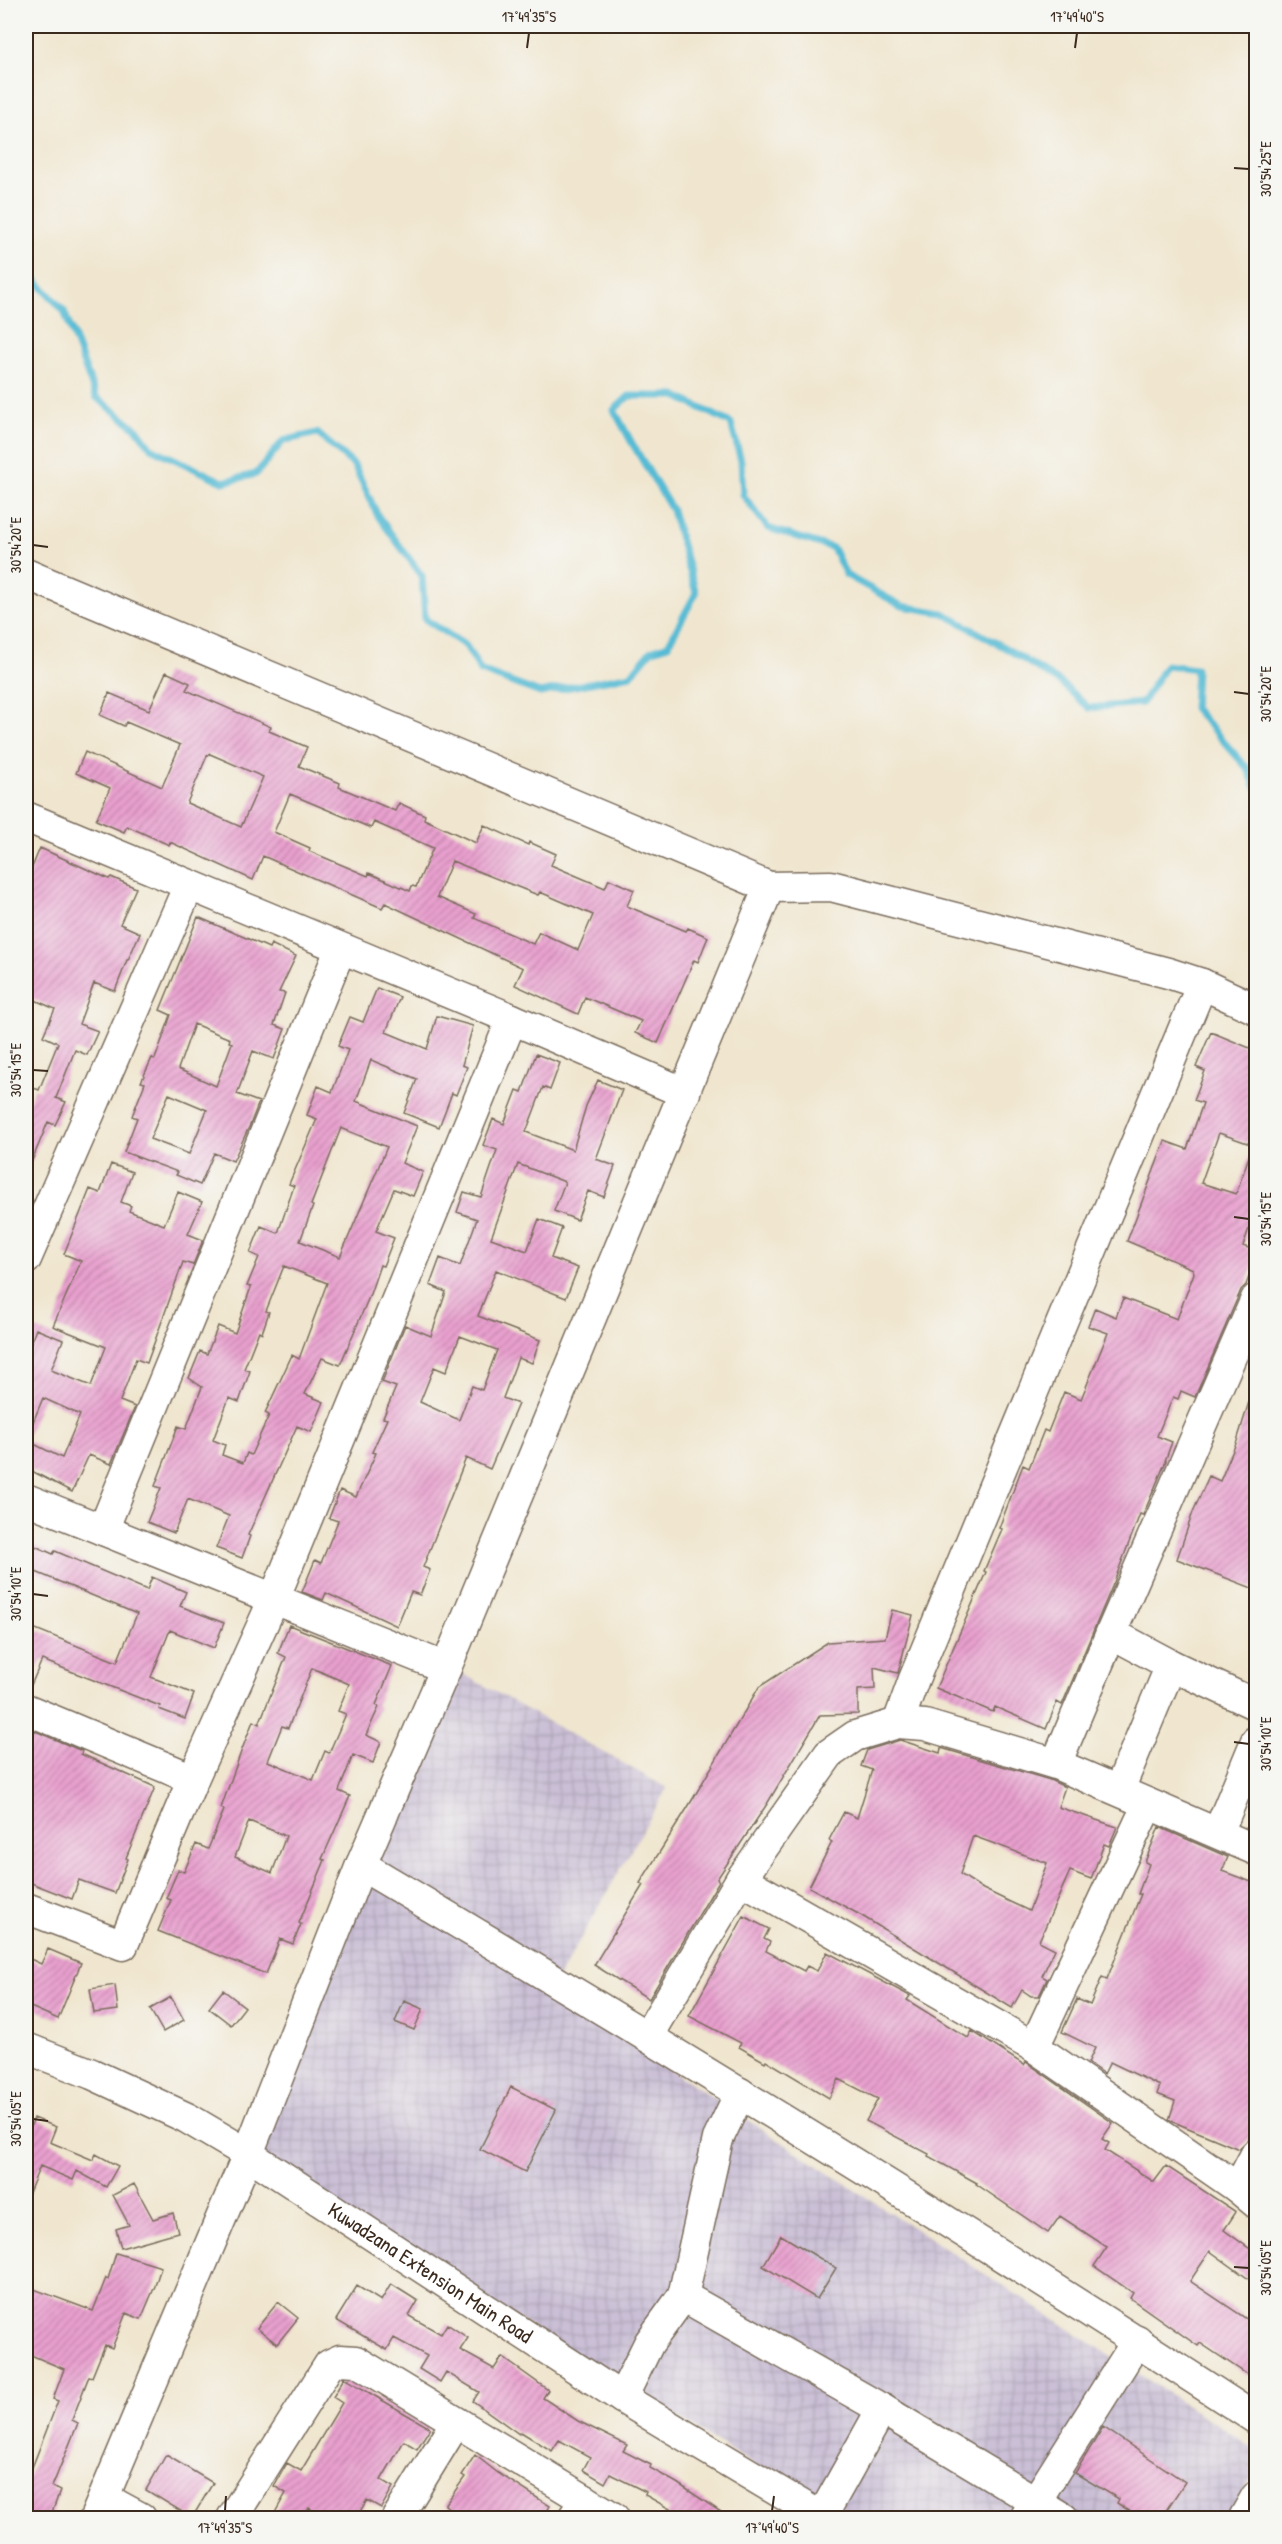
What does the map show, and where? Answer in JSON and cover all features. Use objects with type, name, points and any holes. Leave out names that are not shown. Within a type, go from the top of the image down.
[{"type":"street","points":[[26,574],[769,887],[831,886],[1202,984],[1257,1009]]},
{"type":"street","points":[[26,818],[685,1093]]},
{"type":"street","points":[[26,1259],[189,885]]},
{"type":"street","points":[[141,2518],[99,2508],[248,2154],[361,1865],[446,1668],[769,887]]},
{"type":"street","points":[[102,1530],[340,950]]},
{"type":"street","points":[[898,1723],[914,1679],[1202,984]]},
{"type":"street","points":[[26,1908],[123,1945],[193,1779],[274,1599],[512,1019]]},
{"type":"street","points":[[1056,1764],[1257,1299]]},
{"type":"street","points":[[26,1499],[446,1668]]},
{"type":"street","points":[[1111,1633],[1257,1705]]},
{"type":"street","points":[[1119,1790],[1172,1665]]},
{"type":"street","points":[[26,1709],[193,1779]]},
{"type":"street","points":[[648,2036],[741,1879],[829,1754],[855,1736],[898,1723],[925,1725],[1056,1764],[1257,1850]]},
{"type":"street","points":[[1218,1833],[1257,1741]]},
{"type":"street","points":[[1034,2047],[1148,1804]]},
{"type":"street","points":[[361,1865],[648,2036],[1137,2341],[1257,2419]]},
{"type":"street","points":[[741,1879],[1034,2047],[1247,2195],[1257,2154]]},
{"type":"street","name":"Kuwadzana Extension Main Road","points":[[26,2048],[92,2074],[187,2118],[248,2154],[622,2398],[822,2518]]},
{"type":"street","points":[[622,2398],[649,2343],[683,2296],[718,2139],[740,2093]]},
{"type":"street","points":[[683,2296],[882,2409],[1030,2510],[1063,2518]]},
{"type":"street","points":[[1030,2510],[1137,2341]]},
{"type":"street","points":[[232,2518],[329,2365],[340,2360],[356,2361],[456,2422],[579,2509],[614,2518]]},
{"type":"street","points":[[822,2518],[882,2409]]},
{"type":"street","points":[[397,2518],[456,2422]]},
{"type":"street","points":[[1244,2518],[1257,2497]]},
{"type":"shaded area","points":[[449,1666],[667,1788],[550,1992],[1256,2450],[1256,2469],[1227,2518],[840,2518],[253,2155]]},
{"type":"building","points":[[166,672],[190,683],[186,690],[271,727],[269,731],[307,747],[299,766],[340,783],[339,787],[395,811],[399,803],[425,815],[424,819],[476,843],[484,825],[528,845],[529,842],[556,854],[551,865],[605,888],[609,879],[634,890],[627,906],[686,931],[688,928],[708,937],[698,962],[694,960],[658,1043],[635,1033],[641,1021],[585,997],[578,1014],[515,985],[523,968],[385,903],[382,908],[263,856],[253,880],[170,842],[169,845],[127,826],[124,832],[96,820],[110,788],[76,773],[85,752],[162,787],[180,745],[126,722],[124,726],[100,715],[109,693],[149,710]],"holes":[[[210,754],[263,777],[241,827],[187,803],[207,756]],[[290,794],[371,828],[374,822],[433,848],[416,887],[412,886],[410,891],[309,851],[310,848],[274,832]],[[452,861],[538,895],[540,892],[593,915],[578,950],[539,932],[533,944],[474,918],[476,914],[437,897]]]},
{"type":"building","points":[[40,848],[109,879],[111,877],[136,888],[120,924],[140,933],[115,991],[94,983],[79,1024],[98,1031],[87,1055],[75,1050],[56,1098],[66,1102],[55,1125],[48,1122],[26,1175],[26,1110],[34,1088],[39,1090],[58,1043],[43,1036],[55,1009],[26,996],[26,882]]},
{"type":"building","points":[[198,917],[269,948],[271,944],[296,956],[279,992],[285,993],[274,1025],[285,1029],[274,1059],[253,1051],[237,1094],[259,1102],[250,1125],[233,1161],[214,1153],[200,1185],[176,1175],[178,1172],[124,1152],[137,1118],[132,1116],[145,1083],[141,1082],[152,1058],[155,1059],[171,1015],[160,1010]],"holes":[[[194,1024],[230,1039],[229,1042],[232,1043],[216,1086],[178,1069]],[[169,1094],[207,1110],[189,1154],[150,1139]]]},
{"type":"building","points":[[377,988],[400,997],[386,1032],[427,1049],[437,1016],[473,1026],[462,1065],[467,1067],[456,1095],[452,1093],[439,1127],[404,1113],[417,1079],[371,1060],[356,1101],[417,1126],[402,1163],[423,1172],[413,1196],[394,1189],[376,1231],[394,1238],[383,1266],[380,1265],[340,1365],[322,1358],[305,1394],[324,1402],[311,1432],[297,1426],[248,1535],[250,1536],[242,1558],[216,1548],[229,1516],[188,1499],[174,1533],[147,1522],[161,1488],[155,1486],[178,1426],[186,1429],[202,1387],[189,1378],[200,1351],[207,1354],[218,1326],[235,1333],[251,1287],[247,1286],[259,1257],[250,1253],[261,1226],[278,1233],[294,1186],[289,1184],[317,1119],[307,1115],[318,1086],[332,1092],[348,1050],[338,1046],[350,1017],[363,1022]],"holes":[[[341,1128],[387,1147],[340,1257],[300,1241],[313,1206],[311,1205]],[[284,1266],[327,1283],[299,1359],[292,1355],[265,1413],[269,1415],[251,1455],[247,1453],[243,1463],[222,1455],[225,1445],[213,1440],[229,1398],[239,1402],[250,1371],[244,1369],[259,1331],[262,1333],[269,1312],[266,1311]]]},
{"type":"building","points":[[1211,1032],[1257,1051],[1257,1205],[1243,1246],[1257,1251],[1257,1255],[1246,1285],[1241,1290],[1195,1397],[1181,1391],[1178,1399],[1173,1397],[1157,1436],[1172,1442],[1166,1461],[1143,1515],[1140,1514],[1062,1705],[1057,1702],[1046,1729],[995,1707],[993,1712],[936,1688],[986,1572],[984,1571],[1002,1529],[999,1528],[1023,1465],[1029,1468],[1044,1430],[1048,1432],[1064,1392],[1081,1399],[1108,1333],[1088,1326],[1095,1308],[1116,1317],[1123,1298],[1177,1319],[1194,1273],[1193,1269],[1127,1241],[1165,1141],[1187,1149],[1203,1103],[1194,1100],[1205,1071],[1196,1067]],"holes":[[[1219,1133],[1253,1145],[1236,1194],[1201,1183]]]},
{"type":"building","points":[[536,1054],[560,1063],[550,1090],[543,1087],[526,1132],[573,1150],[586,1106],[598,1080],[622,1090],[596,1159],[615,1166],[604,1197],[588,1191],[577,1220],[554,1211],[565,1182],[518,1164],[491,1238],[527,1251],[539,1219],[562,1228],[551,1258],[578,1268],[566,1298],[496,1270],[478,1316],[540,1340],[532,1363],[518,1358],[503,1398],[518,1404],[490,1469],[466,1458],[423,1567],[430,1570],[420,1595],[411,1592],[397,1626],[326,1593],[323,1600],[302,1592],[315,1560],[321,1563],[338,1521],[329,1518],[340,1490],[356,1497],[376,1453],[372,1452],[387,1419],[383,1418],[396,1387],[382,1382],[405,1325],[431,1336],[446,1292],[430,1285],[440,1258],[460,1266],[477,1219],[457,1212],[464,1192],[481,1197],[497,1150],[483,1145],[493,1119],[504,1124],[517,1090],[522,1092]],"holes":[[[460,1336],[497,1350],[482,1390],[472,1386],[459,1420],[420,1402],[434,1367],[446,1372]]]},
{"type":"building","points":[[111,1164],[132,1172],[121,1202],[131,1206],[129,1211],[164,1225],[178,1192],[202,1202],[188,1234],[203,1240],[193,1265],[183,1262],[147,1363],[136,1359],[120,1401],[135,1407],[111,1464],[89,1455],[72,1492],[26,1468],[26,1440],[62,1458],[80,1415],[43,1398],[26,1439],[26,1356],[36,1329],[63,1340],[51,1370],[91,1386],[106,1347],[53,1326],[81,1261],[64,1254],[90,1189],[100,1193]]},
{"type":"building","points":[[1253,1389],[1257,1389],[1257,1590],[1177,1559],[1193,1512],[1209,1476],[1220,1481],[1237,1441]]},
{"type":"building","points":[[26,1542],[53,1554],[55,1551],[147,1590],[152,1577],[186,1592],[180,1606],[224,1623],[214,1648],[170,1630],[151,1677],[194,1694],[185,1719],[159,1709],[160,1706],[42,1660],[26,1692],[26,1625],[117,1662],[137,1614],[26,1568]]},
{"type":"building","points":[[892,1610],[913,1615],[898,1673],[874,1667],[875,1689],[858,1690],[858,1714],[820,1715],[767,1804],[717,1879],[719,1881],[649,1999],[594,1965],[643,1885],[640,1883],[759,1687],[828,1642],[885,1638]]},
{"type":"building","points":[[289,1625],[392,1666],[376,1705],[379,1707],[366,1735],[381,1742],[373,1763],[353,1755],[339,1791],[350,1796],[322,1859],[325,1860],[299,1923],[301,1924],[293,1944],[280,1939],[266,1974],[158,1931],[171,1900],[166,1898],[178,1870],[184,1872],[196,1844],[208,1849],[224,1810],[221,1808],[253,1721],[259,1724],[286,1657],[278,1653]],"holes":[[[312,1668],[349,1684],[338,1711],[346,1714],[329,1753],[325,1751],[313,1780],[268,1761],[282,1726],[288,1728]],[[249,1821],[286,1836],[272,1873],[235,1857]]]},
{"type":"building","points":[[26,1727],[82,1751],[81,1754],[155,1787],[126,1858],[128,1859],[115,1893],[79,1880],[72,1899],[26,1881]]},
{"type":"building","points":[[900,1740],[940,1753],[941,1748],[1050,1780],[1065,1787],[1058,1807],[1117,1827],[1109,1846],[1104,1844],[1091,1879],[1070,1871],[1039,1941],[1055,1949],[1042,1976],[1047,1979],[1039,1996],[1031,1996],[1022,1990],[1012,2008],[862,1916],[809,1887],[832,1842],[829,1840],[844,1812],[857,1818],[872,1770],[861,1766],[867,1750]],"holes":[[[973,1836],[1047,1863],[1029,1911],[983,1889],[960,1874]]]},
{"type":"building","points":[[1159,1827],[1228,1857],[1222,1871],[1257,1884],[1257,2121],[1249,2139],[1239,2149],[1169,2120],[1175,2101],[1157,2094],[1160,2086],[1110,2062],[1104,2074],[1088,2063],[1095,2048],[1062,2032],[1077,1999],[1090,2005],[1102,1977],[1107,1979],[1141,1894],[1138,1894],[1149,1864],[1145,1862]]},
{"type":"building","points":[[744,1916],[769,1929],[764,1939],[770,1942],[766,1951],[804,1971],[807,1966],[817,1971],[827,1952],[910,1996],[907,2000],[968,2038],[972,2031],[1024,2065],[1026,2062],[1113,2123],[1102,2139],[1109,2143],[1105,2150],[1154,2182],[1166,2166],[1236,2212],[1224,2230],[1257,2254],[1257,2285],[1210,2251],[1190,2281],[1257,2326],[1257,2381],[1200,2343],[1198,2346],[1130,2298],[1133,2293],[1094,2266],[1107,2247],[1060,2216],[1048,2233],[977,2183],[928,2156],[929,2154],[866,2121],[878,2099],[839,2079],[829,2098],[766,2060],[765,2062],[739,2047],[741,2043],[689,2016]]},
{"type":"building","points":[[48,1949],[81,1963],[58,2019],[26,2005],[26,1957],[41,1964]]},
{"type":"building","points":[[115,1985],[118,2010],[94,2013],[90,1989]]},
{"type":"building","points":[[223,1990],[245,2007],[231,2025],[209,2008]]},
{"type":"building","points":[[171,1997],[184,2020],[163,2032],[150,2009]]},
{"type":"building","points":[[404,2001],[423,2009],[414,2030],[395,2022]]},
{"type":"building","points":[[511,2087],[556,2110],[525,2172],[480,2149]]},
{"type":"building","points":[[34,2118],[56,2127],[50,2142],[93,2160],[96,2154],[118,2166],[106,2187],[77,2171],[73,2180],[40,2166],[26,2200],[26,2137]]},
{"type":"building","points":[[134,2184],[153,2219],[173,2213],[178,2232],[121,2248],[116,2229],[129,2225],[113,2195]]},
{"type":"building","points":[[781,2235],[836,2268],[817,2299],[763,2266]]},
{"type":"building","points":[[116,2253],[161,2267],[155,2286],[141,2319],[126,2313],[112,2348],[105,2345],[92,2377],[89,2376],[72,2420],[78,2423],[52,2487],[60,2491],[50,2518],[26,2518],[26,2483],[58,2401],[53,2399],[64,2369],[26,2353],[26,2286],[93,2311],[106,2278],[108,2279]]},
{"type":"building","points":[[391,2284],[418,2301],[409,2316],[441,2334],[447,2324],[468,2338],[460,2350],[494,2369],[502,2357],[548,2390],[543,2398],[578,2421],[627,2445],[623,2451],[651,2465],[650,2468],[730,2518],[664,2518],[670,2509],[645,2495],[646,2492],[610,2474],[605,2483],[583,2470],[590,2457],[559,2440],[552,2451],[521,2432],[519,2434],[473,2401],[479,2392],[446,2372],[440,2382],[419,2369],[427,2356],[394,2338],[387,2350],[336,2320],[357,2286],[381,2301]]},
{"type":"building","points":[[278,2302],[298,2318],[277,2344],[257,2328]]},
{"type":"building","points":[[344,2378],[430,2428],[417,2449],[404,2441],[381,2480],[393,2487],[381,2508],[367,2500],[356,2518],[327,2518],[309,2508],[303,2518],[272,2518],[286,2493],[274,2486],[287,2463],[301,2471],[342,2403],[333,2397]]},
{"type":"building","points":[[1103,2427],[1185,2482],[1161,2518],[1140,2518],[1117,2503],[1119,2499],[1075,2473]]},
{"type":"building","points":[[166,2455],[213,2483],[192,2518],[146,2490]]},
{"type":"building","points":[[475,2455],[498,2473],[550,2506],[543,2518],[464,2518],[445,2505],[465,2477],[462,2475]]},
{"type":"waterway","points":[[26,270],[64,311],[96,397],[137,429],[151,448],[223,482],[256,474],[283,441],[317,433],[354,465],[378,516],[422,576],[425,619],[466,646],[481,671],[540,693],[631,675],[651,651],[668,645],[696,593],[672,510],[614,410],[629,396],[676,396],[731,423],[741,461],[743,495],[768,528],[833,548],[846,575],[902,606],[943,613],[1009,650],[1061,683],[1089,708],[1142,703],[1166,665],[1196,669],[1194,708],[1248,769],[1256,788]]}]
